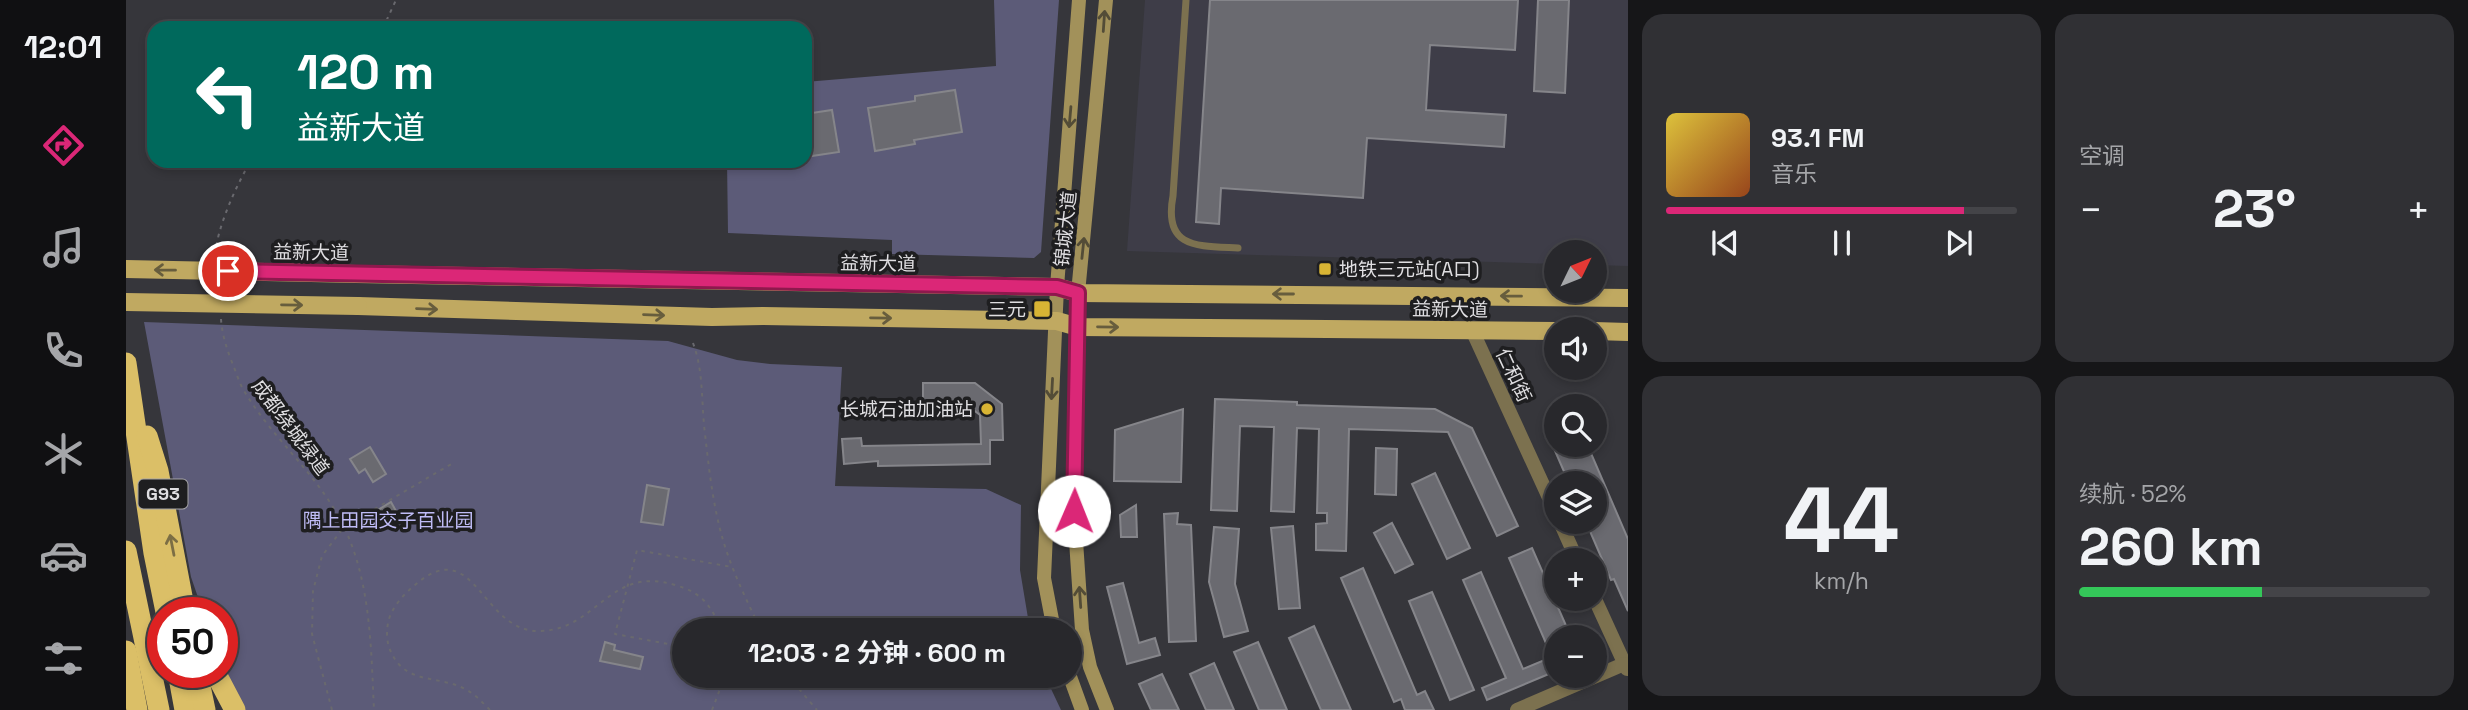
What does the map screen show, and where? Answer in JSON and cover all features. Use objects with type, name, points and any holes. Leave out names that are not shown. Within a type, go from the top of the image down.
[{"type":"highway","points":[[127,370],[163,597]]},
{"type":"highway","name":"G93","points":[[127,370],[158,471],[182,597]]},
{"type":"highway","points":[[126,551],[159,710]]},
{"type":"highway","points":[[126,651],[137,710]]},
{"type":"highway","points":[[180,688],[185,710]]},
{"type":"highway","points":[[200,688],[205,710]]},
{"type":"highway","points":[[223,688],[234,710]]},
{"type":"main road","points":[[1052,618],[1044,579],[1057,287],[1079,0]]},
{"type":"main road","name":"锦城大道","points":[[1105,0],[1078,293],[1074,511],[1082,630],[1090,667],[1107,710]]},
{"type":"main road","name":"益新大道","points":[[126,269],[1057,287],[1078,293],[1628,298]]},
{"type":"main road","name":"益新大道","points":[[126,302],[712,317],[1057,321],[1078,327],[1544,331]]},
{"type":"main road","points":[[1607,331],[1628,332]]},
{"type":"main road","points":[[1074,688],[1082,710]]},
{"type":"street","name":"仁和街","points":[[1472,330],[1544,487]]},
{"type":"street","points":[[1517,710],[1626,668],[1600,611]]},
{"type":"lane","points":[[1186,0],[1173,195],[1169,215],[1173,227],[1186,243],[1202,247],[1238,248]]},
{"type":"path","points":[[386,21],[396,0]]},
{"type":"path","points":[[217,256],[216,243],[225,217],[248,168]]},
{"type":"path","name":"成都绕城绿道","points":[[220,309],[222,335],[244,392],[309,473],[344,527],[359,570],[366,605],[374,710]]},
{"type":"path","points":[[693,342],[699,359],[712,491],[723,541],[755,618]]},
{"type":"path","points":[[332,710],[312,634],[313,591],[322,556],[344,527],[453,463]]},
{"type":"path","points":[[672,645],[615,634],[637,550],[733,567]]},
{"type":"path","points":[[489,710],[477,697],[463,688],[446,681],[423,679],[405,671],[388,645],[388,623],[395,605],[428,573],[442,568],[453,569],[469,579],[496,612],[519,626],[537,632],[557,629],[578,619],[615,591],[638,582],[658,580],[698,593],[717,618]]},
{"type":"path","points":[[712,710],[720,688]]},
{"type":"path","points":[[798,688],[817,710]]},
{"type":"shaded area","points":[[1145,0],[1628,0],[1628,266],[1607,265],[1607,240],[1544,240],[1544,264],[1127,251]]},
{"type":"green space","points":[[994,0],[1059,0],[1041,252],[1034,258],[892,254],[892,240],[728,233],[727,168],[812,168],[812,81],[996,66]]},
{"type":"green space","name":"隅上田园交子百业园","points":[[144,322],[668,341],[737,360],[842,367],[835,486],[986,489],[1021,505],[1020,570],[1028,618],[672,618],[672,688],[1051,688],[1061,710],[240,710],[230,688],[238,688],[238,597],[198,597],[191,577]]},
{"type":"building","points":[[1210,0],[1518,0],[1515,50],[1430,45],[1426,110],[1506,115],[1504,147],[1367,138],[1363,198],[1221,188],[1219,224],[1196,222]]},
{"type":"building","points":[[1538,0],[1569,0],[1565,93],[1534,91]]},
{"type":"building","points":[[955,90],[962,132],[914,140],[915,144],[875,151],[868,108],[915,101],[915,96]]},
{"type":"building","points":[[832,110],[839,152],[812,156],[812,113]]},
{"type":"building","points":[[923,383],[975,383],[1002,404],[1003,440],[990,440],[990,464],[878,466],[878,461],[844,464],[842,439],[861,438],[862,446],[981,444],[980,415],[963,402],[923,402]]},
{"type":"building","points":[[1215,399],[1297,402],[1297,405],[1435,409],[1472,428],[1518,526],[1497,536],[1448,432],[1349,429],[1346,551],[1316,550],[1316,524],[1327,523],[1327,513],[1317,513],[1319,429],[1297,428],[1294,512],[1271,511],[1274,427],[1240,426],[1237,511],[1211,510]]},
{"type":"building","points":[[1183,409],[1181,482],[1114,481],[1115,430]]},
{"type":"building","points":[[370,447],[386,474],[373,482],[365,469],[359,473],[350,459]]},
{"type":"building","points":[[1376,448],[1397,449],[1396,495],[1375,494]]},
{"type":"building","points":[[1558,457],[1593,457],[1599,471],[1564,471]]},
{"type":"building","points":[[1435,473],[1470,548],[1447,559],[1412,484]]},
{"type":"building","points":[[647,485],[669,489],[663,525],[641,522]]},
{"type":"building","points":[[1607,490],[1628,539],[1628,611],[1614,579],[1611,580],[1607,571],[1607,548],[1597,548],[1591,534],[1607,534]]},
{"type":"building","points":[[391,502],[396,511],[378,522],[373,513]]},
{"type":"building","points":[[1136,505],[1137,537],[1121,537],[1120,515]]},
{"type":"building","points":[[1178,513],[1177,524],[1191,525],[1196,641],[1169,642],[1164,514]]},
{"type":"building","points":[[1392,523],[1413,564],[1395,573],[1374,533]]},
{"type":"building","points":[[1293,526],[1300,608],[1279,609],[1271,528]]},
{"type":"building","points":[[1214,527],[1239,529],[1235,584],[1248,631],[1224,637],[1209,582]]},
{"type":"building","points":[[1532,548],[1544,575],[1544,611],[1560,611],[1566,625],[1544,625],[1544,639],[1509,558]]},
{"type":"building","points":[[1363,568],[1417,695],[1425,691],[1434,710],[1405,710],[1401,699],[1394,702],[1341,578]]},
{"type":"building","points":[[1481,572],[1523,669],[1544,660],[1544,676],[1487,700],[1482,688],[1506,678],[1463,580]]},
{"type":"building","points":[[1123,583],[1139,643],[1155,638],[1160,655],[1127,664],[1107,587]]},
{"type":"building","points":[[1432,592],[1474,690],[1450,700],[1409,601]]},
{"type":"building","points":[[1314,626],[1351,710],[1321,710],[1289,638]]},
{"type":"building","points":[[605,642],[615,645],[614,650],[643,657],[640,669],[600,661]]},
{"type":"building","points":[[1258,642],[1287,710],[1259,710],[1234,652]]},
{"type":"building","points":[[1214,663],[1234,710],[1206,710],[1190,674]]},
{"type":"building","points":[[1162,674],[1179,710],[1151,710],[1139,684]]},
{"type":"place","name":"地铁三元站(A口)","points":[[1325,269]]},
{"type":"place","name":"三元","points":[[1042,309]]},
{"type":"place","name":"长城石油加油站","points":[[987,409]]},
{"type":"route","points":[[228,271],[1057,287],[1078,293],[1074,511]]}]
